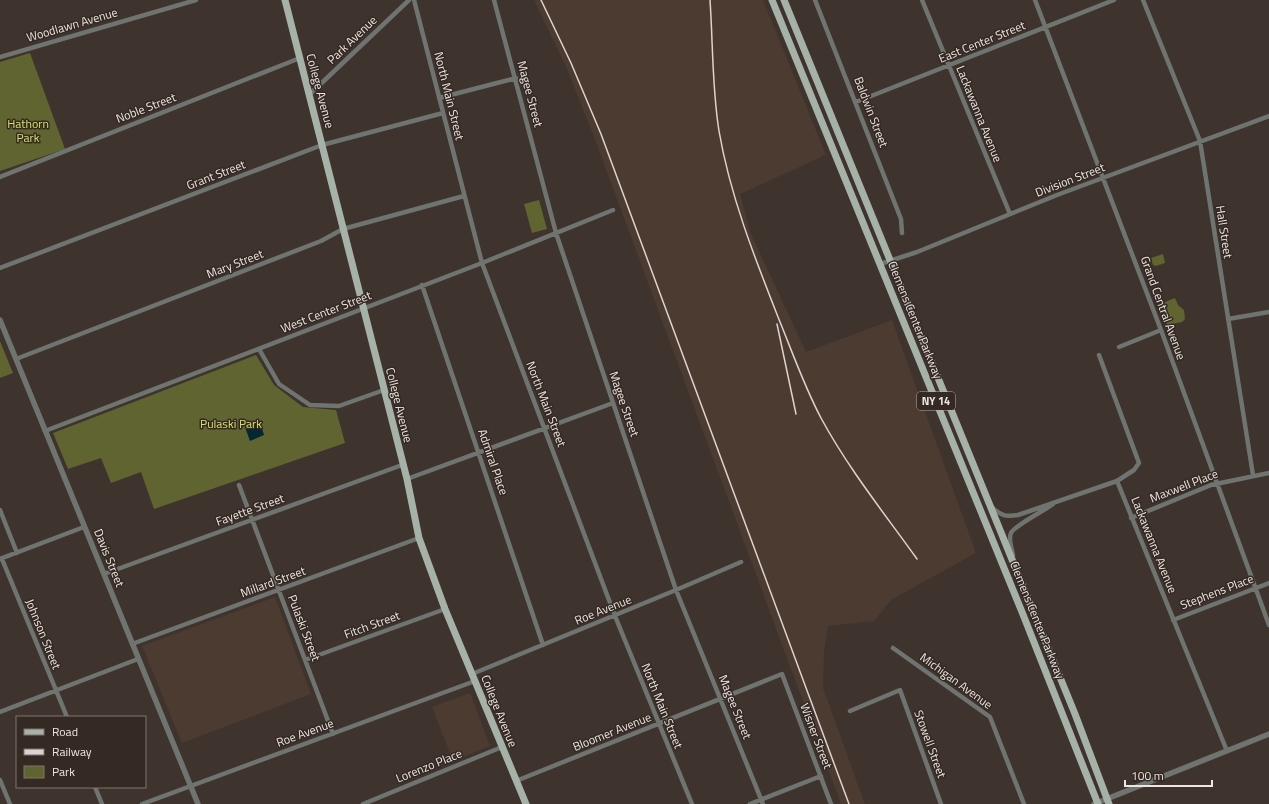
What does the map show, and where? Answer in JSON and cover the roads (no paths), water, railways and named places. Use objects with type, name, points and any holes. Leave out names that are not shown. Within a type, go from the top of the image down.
[{"type":"main road","name":"College Avenue","points":[[285,0],[402,465],[407,479],[420,538],[445,609],[526,804]]},
{"type":"main road","name":"Clemens Center Parkway","points":[[772,0],[1073,739],[1096,804]]},
{"type":"main road","name":"Clemens Center Parkway","points":[[784,0],[1015,565],[1108,801]]},
{"type":"street","name":"Woodlawn Avenue","points":[[0,57],[196,0]]},
{"type":"street","name":"Park Avenue","points":[[309,95],[409,0]]},
{"type":"street","name":"North Main Street","points":[[414,0],[482,264],[614,616],[692,804]]},
{"type":"street","name":"Magee Street","points":[[494,0],[516,78],[556,233],[676,590],[763,802]]},
{"type":"street","name":"Baldwin Street","points":[[815,0],[901,219],[902,233]]},
{"type":"street","name":"Lackawanna Avenue","points":[[922,0],[1010,214]]},
{"type":"street","name":"Grand Central Avenue","points":[[1035,0],[1161,330],[1269,626]]},
{"type":"street","name":"East Center Street","points":[[856,102],[1114,0]]},
{"type":"street","name":"Hall Street","points":[[1143,0],[1200,141],[1253,475]]},
{"type":"street","name":"Noble Street","points":[[0,177],[300,58]]},
{"type":"street","points":[[439,98],[516,78]]},
{"type":"street","name":"Grant Street","points":[[0,268],[322,145],[443,113]]},
{"type":"street","name":"Division Street","points":[[880,264],[890,262],[1010,214],[1269,116]]},
{"type":"street","name":"Mary Street","points":[[16,358],[321,241],[343,229],[464,196]]},
{"type":"street","name":"West Center Street","points":[[45,431],[422,285],[482,264],[614,210]]},
{"type":"street","name":"Admiral Place","points":[[422,285],[543,645]]},
{"type":"street","points":[[1228,319],[1269,312]]},
{"type":"street","name":"Davis Street","points":[[0,320],[198,804]]},
{"type":"street","points":[[1119,347],[1161,330]]},
{"type":"street","points":[[259,349],[279,384],[310,405],[339,406],[384,390]]},
{"type":"street","points":[[990,505],[997,512],[1007,517],[1055,503],[1117,481],[1134,470],[1139,463],[1098,355]]},
{"type":"street","points":[[407,479],[613,402]]},
{"type":"street","name":"Fayette Street","points":[[104,574],[402,465]]},
{"type":"street","name":"Maxwell Place","points":[[1131,518],[1216,483],[1269,473]]},
{"type":"street","name":"Lackawanna Avenue","points":[[1117,481],[1227,751]]},
{"type":"street","name":"Pulaski Street","points":[[239,485],[333,734]]},
{"type":"street","points":[[1015,565],[1010,539],[1011,533],[1017,527],[1055,503]]},
{"type":"street","points":[[0,510],[17,553]]},
{"type":"street","points":[[1,559],[84,527]]},
{"type":"street","name":"Millard Street","points":[[132,644],[420,538]]},
{"type":"street","name":"Johnson Street","points":[[1,559],[67,716]]},
{"type":"street","name":"Roe Avenue","points":[[142,804],[333,734],[473,677],[543,645],[741,562]]},
{"type":"street","name":"Stephens Place","points":[[1173,620],[1254,588],[1269,584]]},
{"type":"street","name":"Fitch Street","points":[[305,660],[445,609]]},
{"type":"street","name":"Michigan Avenue","points":[[894,648],[990,717],[1024,804]]},
{"type":"street","points":[[0,712],[138,659]]},
{"type":"street","name":"Bloomer Avenue","points":[[516,781],[782,674]]},
{"type":"street","name":"Wisner Street","points":[[782,674],[821,776],[830,804]]},
{"type":"street","name":"Stowell Street","points":[[850,711],[900,690],[941,804]]},
{"type":"street","points":[[1096,804],[1108,801],[1269,734]]},
{"type":"street","name":"Lorenzo Place","points":[[363,804],[502,747]]},
{"type":"street","points":[[750,804],[763,802],[821,776]]},
{"type":"street","points":[[0,780],[10,804]]},
{"type":"street","points":[[95,788],[102,804]]},
{"type":"water","points":[[260,422],[264,435],[250,441],[245,427]]},
{"type":"railway","points":[[541,0],[571,63],[601,134],[849,804]]},
{"type":"railway","points":[[710,0],[714,82],[719,131],[729,178],[736,202],[769,294],[798,368],[821,418],[843,455],[917,559]]},
{"type":"railway","points":[[777,324],[796,414]]},
{"type":"park label","name":"Hathorn Park","points":[[28,131]]},
{"type":"park label","name":"Pulaski Park","points":[[231,424]]}]
